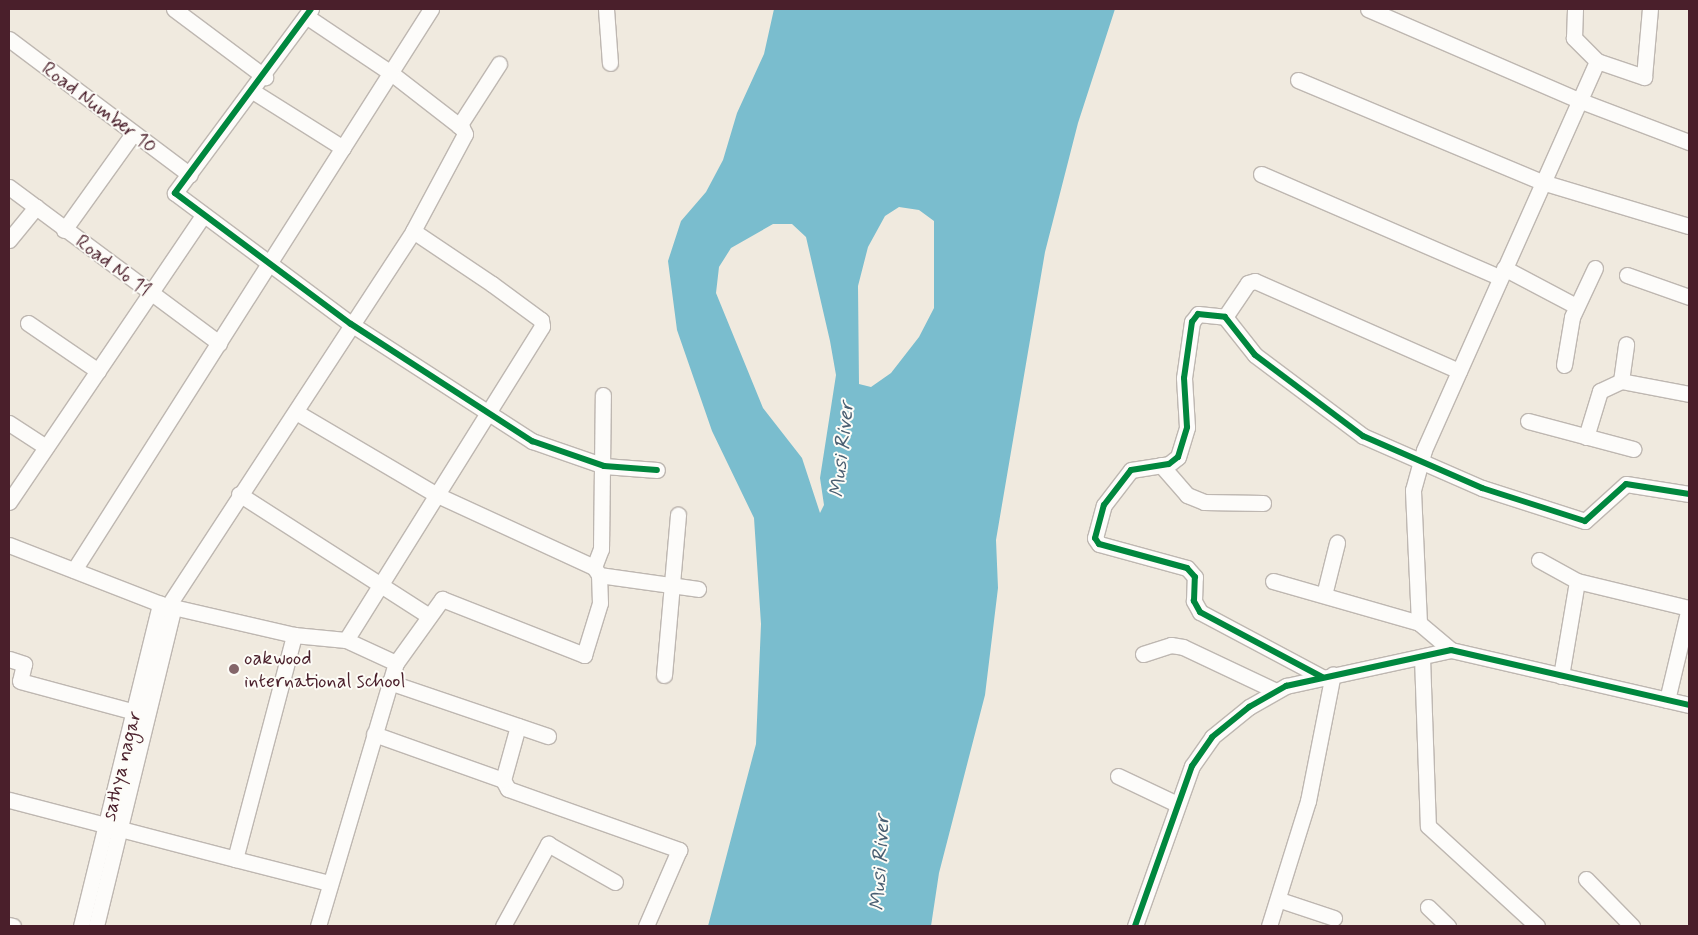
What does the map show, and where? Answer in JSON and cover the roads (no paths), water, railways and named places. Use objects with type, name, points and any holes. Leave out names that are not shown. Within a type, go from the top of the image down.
[{"type":"street","points":[[174,9],[265,77]]},
{"type":"street","points":[[74,570],[270,265],[431,9]]},
{"type":"street","points":[[606,9],[610,63]]},
{"type":"street","points":[[1368,9],[1581,101],[1689,142]]},
{"type":"street","points":[[1575,9],[1574,38],[1597,61],[1644,76],[1650,9]]},
{"type":"street","points":[[167,606],[239,494],[296,412],[351,324],[413,231],[463,141],[459,126],[309,12],[254,92],[175,194],[351,324],[532,441],[604,466],[657,470]]},
{"type":"street","name":"Road Number 10","points":[[9,40],[132,135],[190,175]]},
{"type":"street","points":[[1419,623],[1413,490],[1421,462],[1458,371],[1542,182],[1581,101],[1597,61]]},
{"type":"street","points":[[459,126],[499,64]]},
{"type":"street","points":[[1298,80],[1542,182],[1689,226]]},
{"type":"street","points":[[254,92],[343,148]]},
{"type":"street","points":[[64,230],[132,135]]},
{"type":"street","points":[[1261,174],[1502,273],[1576,306]]},
{"type":"street","name":"Road No 11","points":[[9,187],[150,294],[219,343]]},
{"type":"street","points":[[9,240],[36,207]]},
{"type":"street","points":[[9,502],[203,216]]},
{"type":"street","points":[[346,640],[378,584],[488,411],[539,335],[541,320],[413,231]]},
{"type":"street","points":[[1564,365],[1576,306],[1595,268]]},
{"type":"street","points":[[1627,275],[1689,297]]},
{"type":"street","points":[[1225,317],[1248,283],[1255,281],[1458,371]]},
{"type":"street","points":[[1327,676],[1200,612],[1194,601],[1195,577],[1187,568],[1099,544],[1094,532],[1097,520],[1118,485],[1131,470],[1161,465],[1178,457],[1184,442],[1184,378],[1192,322],[1204,312],[1225,317],[1255,355],[1363,436],[1482,488],[1585,521],[1626,484],[1689,494]]},
{"type":"street","points":[[28,324],[98,371]]},
{"type":"street","points":[[1621,381],[1626,344]]},
{"type":"street","points":[[1586,437],[1600,391],[1621,381],[1689,394]]},
{"type":"street","points":[[318,926],[329,883],[396,664],[442,598],[584,654],[600,603],[597,571],[600,549],[604,466],[603,395]]},
{"type":"street","points":[[296,412],[436,494],[597,571],[672,586],[698,589]]},
{"type":"street","points":[[1528,421],[1633,450]]},
{"type":"street","points":[[9,422],[46,448]]},
{"type":"street","points":[[1161,465],[1187,495],[1204,502],[1264,503]]},
{"type":"street","points":[[239,494],[429,616]]},
{"type":"street","points":[[664,675],[678,515]]},
{"type":"street","points":[[1324,595],[1337,543]]},
{"type":"street","points":[[9,545],[167,606],[294,635],[346,640],[396,664]]},
{"type":"street","points":[[1539,560],[1577,582],[1689,608],[1667,700]]},
{"type":"street","points":[[1273,581],[1419,623],[1451,650],[1689,705]]},
{"type":"street","points":[[1561,676],[1577,582]]},
{"type":"street","name":"sathya nagar","points":[[96,926],[135,712],[167,606]]},
{"type":"street","name":"sathya nagar","points":[[81,926],[113,830],[167,606]]},
{"type":"street","points":[[235,860],[294,635]]},
{"type":"street","points":[[1143,654],[1171,645],[1183,646],[1276,692]]},
{"type":"street","points":[[1135,926],[1192,766],[1212,737],[1276,692],[1327,676],[1451,650]]},
{"type":"street","points":[[1422,657],[1428,826],[1537,926]]},
{"type":"street","points":[[9,658],[24,664],[20,681],[135,712]]},
{"type":"street","points":[[1269,926],[1280,900],[1308,801],[1327,676]]},
{"type":"street","points":[[390,682],[548,736]]},
{"type":"street","points":[[503,780],[518,726]]},
{"type":"street","points":[[374,734],[503,780],[508,789],[679,850],[646,926]]},
{"type":"street","points":[[1118,776],[1177,804]]},
{"type":"street","points":[[9,800],[113,830],[329,883]]},
{"type":"street","points":[[503,926],[548,844],[615,882]]},
{"type":"street","points":[[1586,879],[1626,924]]},
{"type":"street","points":[[1280,900],[1334,918]]},
{"type":"street","points":[[1428,907],[1448,926]]},
{"type":"street","points":[[9,925],[13,926]]},
{"type":"water","name":"Musi River","points":[[774,9],[1115,9],[1078,123],[1045,252],[996,540],[998,588],[985,695],[939,873],[931,926],[708,926],[756,744],[761,624],[754,518],[712,431],[677,330],[668,261],[681,221],[706,192],[723,160],[737,113],[764,54]],"holes":[[[899,207],[919,210],[934,221],[934,308],[919,337],[891,373],[871,387],[859,384],[858,286],[868,247],[885,216]],[[773,224],[792,224],[806,237],[836,375],[820,478],[824,505],[820,513],[802,458],[763,408],[716,293],[719,267],[731,248]]]},
{"type":"place","name":"oakwood international school","points":[[234,669]]}]
